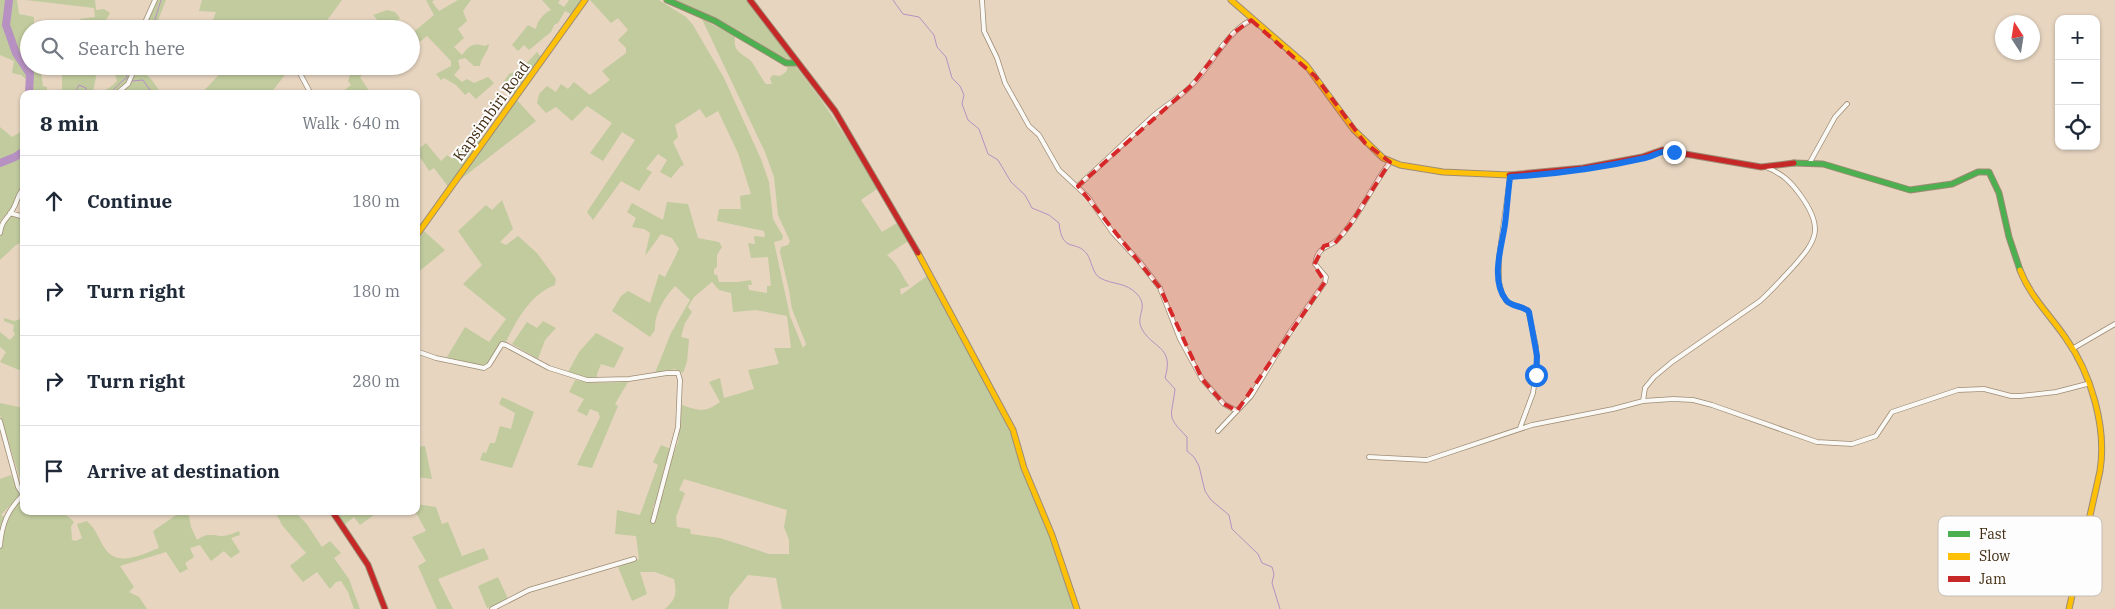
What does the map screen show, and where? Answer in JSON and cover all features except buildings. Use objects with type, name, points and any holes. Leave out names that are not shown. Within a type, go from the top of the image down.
[{"type":"street","points":[[146,20],[156,0]]},
{"type":"street","name":"Kapsimbiri Road","points":[[420,230],[585,0]]},
{"type":"street","points":[[667,0],[716,21],[786,63],[797,63]]},
{"type":"street","points":[[750,0],[835,111],[880,186],[1013,430],[1024,468],[1052,535],[1076,609]]},
{"type":"street","points":[[982,0],[984,30],[997,58],[1005,83],[1029,126],[1039,135],[1059,170],[1078,186],[1113,234],[1139,261],[1160,288],[1180,339],[1202,380],[1224,404],[1237,411]]},
{"type":"street","points":[[1231,0],[1315,76],[1365,143],[1390,162],[1440,172],[1510,177],[1575,170],[1646,158],[1662,150],[1766,167],[1779,172],[1790,180],[1811,210],[1814,221],[1813,243],[1773,290],[1760,301],[1672,362],[1654,377],[1645,388],[1643,401]]},
{"type":"street","points":[[1078,186],[1151,118],[1192,85],[1232,34],[1251,20]]},
{"type":"street","points":[[120,90],[134,75]]},
{"type":"street","points":[[301,75],[309,90]]},
{"type":"street","points":[[1809,164],[1831,122],[1847,104]]},
{"type":"street","points":[[1218,431],[1257,387],[1290,332],[1325,282],[1326,278],[1315,264],[1319,252],[1324,246],[1335,243],[1347,229],[1390,162]]},
{"type":"street","points":[[1766,167],[1797,163],[1823,164],[1910,190],[1952,184],[1978,172],[1989,172],[1995,180],[2009,236],[2024,281],[2060,327],[2072,349],[2097,408],[2103,445],[2101,465],[2089,516]]},
{"type":"street","points":[[1510,177],[1499,257],[1499,282],[1502,293],[1508,302],[1528,310],[1537,356],[1533,393],[1520,428]]},
{"type":"street","points":[[0,233],[1,224],[10,213],[20,192]]},
{"type":"street","points":[[10,213],[20,216]]},
{"type":"street","points":[[2072,349],[2115,324]]},
{"type":"street","points":[[420,352],[436,358],[484,368],[489,365],[502,344],[549,368],[595,380],[629,379],[667,372],[678,373],[680,380],[678,427],[653,521]]},
{"type":"street","points":[[1368,457],[1427,460],[1520,428],[1643,401],[1693,400],[1817,442],[1857,443],[1876,436],[1892,412],[1958,390],[1984,389],[2011,396],[2020,396],[2056,392],[2087,384]]},
{"type":"street","points":[[0,421],[20,490]]},
{"type":"street","points":[[0,546],[5,518],[11,507],[20,498]]},
{"type":"street","points":[[335,515],[368,565],[385,609]]},
{"type":"street","points":[[492,609],[529,590],[634,559]]},
{"type":"street","points":[[2069,609],[2071,596]]},
{"type":"highlighted area","points":[[1251,20],[1315,76],[1365,143],[1390,162],[1350,225],[1335,243],[1324,246],[1314,265],[1325,282],[1237,411],[1224,404],[1202,379],[1160,288],[1078,186],[1192,85],[1232,34]]},
{"type":"green space","points":[[0,0],[17,0],[19,14],[34,17],[34,20],[20,20],[20,75],[12,73],[14,61],[0,55]]},
{"type":"green space","points":[[26,0],[95,0],[96,10],[104,9],[110,13],[106,20],[79,19],[95,17],[94,8]]},
{"type":"green space","points":[[157,0],[166,0],[158,20],[148,20]]},
{"type":"green space","points":[[202,0],[342,0],[327,20],[213,20],[216,12],[199,11]]},
{"type":"green space","points":[[426,0],[434,0],[432,2],[439,11],[458,0],[471,0],[463,11],[467,21],[458,29],[464,38],[454,47],[462,55],[469,47],[489,44],[480,66],[474,66],[465,58],[458,60],[460,68],[454,75],[462,82],[467,79],[474,83],[488,77],[494,83],[476,99],[469,92],[465,95],[456,85],[444,78],[441,80],[436,74],[451,66],[451,61],[427,36],[420,42],[420,27],[434,15]]},
{"type":"green space","points":[[542,0],[560,0],[558,3],[564,7],[569,0],[583,0],[572,15],[565,11],[551,32],[529,50],[524,45],[518,51],[512,45],[528,25],[536,29],[541,18],[551,10]]},
{"type":"green space","points":[[590,0],[659,0],[686,17],[693,25],[724,78],[761,159],[769,182],[773,219],[783,236],[782,240],[774,242],[790,316],[803,348],[806,344],[792,309],[780,252],[781,247],[788,245],[790,241],[778,215],[774,177],[765,152],[702,19],[735,36],[735,46],[741,54],[751,61],[766,84],[772,84],[770,78],[773,75],[780,76],[786,72],[788,66],[796,67],[839,126],[877,189],[861,200],[882,232],[897,223],[908,241],[887,255],[897,266],[909,286],[900,289],[901,295],[927,276],[995,402],[1033,485],[1076,609],[782,609],[776,578],[748,575],[730,597],[728,609],[665,609],[675,596],[674,579],[655,572],[640,572],[647,594],[632,601],[618,567],[639,559],[636,536],[615,534],[617,510],[640,515],[658,465],[653,462],[661,445],[671,449],[663,472],[660,492],[653,507],[653,515],[664,491],[667,471],[678,442],[682,405],[702,410],[720,402],[709,382],[720,378],[724,398],[754,389],[748,370],[779,364],[774,348],[791,348],[787,316],[756,310],[733,312],[731,293],[719,290],[712,282],[694,297],[688,307],[692,312],[685,323],[681,337],[689,339],[687,362],[683,373],[675,369],[655,373],[671,333],[690,300],[675,286],[661,306],[656,318],[655,330],[650,337],[612,311],[621,296],[628,291],[650,303],[659,274],[665,277],[679,249],[672,238],[661,234],[645,256],[650,233],[644,229],[632,227],[636,218],[627,212],[632,203],[663,220],[667,202],[688,204],[698,238],[719,242],[722,247],[717,255],[717,267],[714,269],[714,274],[717,275],[719,282],[751,280],[752,285],[748,285],[749,290],[767,293],[767,286],[771,286],[768,257],[751,258],[748,243],[755,244],[754,236],[765,237],[764,231],[717,221],[719,209],[741,209],[740,196],[751,194],[738,153],[718,111],[706,118],[700,109],[675,125],[678,137],[673,142],[684,165],[671,178],[660,172],[667,160],[658,154],[646,169],[652,172],[639,191],[621,181],[593,220],[587,212],[635,140],[622,132],[603,161],[590,153],[612,123],[587,106],[572,121],[556,107],[546,113],[537,103],[539,94],[547,86],[556,92],[561,84],[568,89],[574,82],[590,95],[610,80],[602,71],[626,53],[626,48],[618,40],[628,30],[618,18],[611,23]],"holes":[[[684,479],[787,510],[784,527],[789,540],[789,554],[769,554],[720,538],[691,534],[690,529],[677,527],[676,517],[685,493],[679,490]]]},
{"type":"green space","points":[[671,0],[746,0],[793,62],[785,61],[772,51],[757,45],[725,23]]},
{"type":"green space","points":[[387,10],[395,12],[400,18],[398,20],[377,20],[373,15]]},
{"type":"green space","points":[[537,52],[542,58],[513,95],[502,84],[509,74],[521,69]]},
{"type":"green space","points":[[21,75],[41,75],[43,86],[47,87],[47,90],[26,90],[27,80]]},
{"type":"green space","points":[[62,75],[96,75],[93,90],[62,90]]},
{"type":"green space","points":[[115,75],[132,75],[118,90],[105,90],[117,81]]},
{"type":"green space","points":[[135,75],[146,75],[158,90],[124,90]]},
{"type":"green space","points":[[219,75],[285,75],[273,90],[205,90]]},
{"type":"green space","points":[[350,75],[362,75],[360,77],[368,90],[345,90],[351,85],[348,81]]},
{"type":"green space","points":[[516,99],[536,121],[461,179]]},
{"type":"green space","points":[[0,127],[12,137],[20,132],[20,188],[13,206],[0,222]]},
{"type":"green space","points":[[473,133],[481,140],[449,188],[434,168],[429,171],[420,157],[420,148],[426,143],[441,161],[447,155],[452,159]]},
{"type":"green space","points":[[502,200],[513,229],[500,242],[506,245],[518,236],[537,253],[556,279],[555,285],[546,289],[532,301],[520,316],[506,342],[500,344],[486,365],[481,366],[447,357],[465,327],[489,342],[506,319],[463,284],[482,265],[458,231],[486,205],[492,210]]},
{"type":"green space","points":[[11,215],[20,217],[20,244],[0,260],[0,237],[3,225]]},
{"type":"green space","points":[[424,231],[445,250],[420,271],[420,236]]},
{"type":"green space","points":[[4,318],[14,321],[20,319],[20,370],[0,362],[6,352],[0,347],[0,332],[10,340],[15,334],[13,331],[14,325],[4,321]]},
{"type":"green space","points":[[543,321],[556,328],[545,340],[538,359],[512,344],[527,322],[537,328]]},
{"type":"green space","points":[[596,333],[624,348],[614,368],[601,364],[597,378],[568,372],[579,352]]},
{"type":"green space","points":[[575,380],[592,383],[628,382],[615,404],[618,406],[592,468],[577,465],[600,417],[598,412],[590,409],[587,416],[577,411],[584,399],[569,392]]},
{"type":"green space","points":[[502,397],[534,412],[512,468],[480,460],[483,452],[486,453],[490,443],[495,443],[500,426],[511,429],[515,413],[499,404]]},
{"type":"green space","points":[[0,403],[20,407],[20,479],[0,415]]},
{"type":"green space","points":[[425,446],[432,479],[420,478],[420,447]]},
{"type":"green space","points":[[11,475],[20,495],[1,515],[9,520],[11,512],[20,502],[20,515],[65,515],[74,522],[71,527],[72,540],[76,541],[82,538],[77,524],[87,521],[106,550],[118,558],[131,558],[159,548],[153,531],[176,515],[189,515],[191,527],[197,540],[206,535],[224,536],[239,531],[240,535],[231,538],[240,552],[231,558],[224,551],[211,561],[200,545],[190,548],[194,557],[185,563],[188,569],[180,573],[166,552],[120,566],[134,587],[129,592],[139,597],[147,609],[0,609],[0,479]]},
{"type":"green space","points":[[420,505],[436,507],[442,524],[448,522],[462,556],[484,548],[489,559],[438,579],[453,609],[437,609],[418,566],[426,561],[412,537],[426,531],[417,515],[420,515]]},
{"type":"green space","points":[[277,515],[298,515],[306,523],[322,547],[330,541],[341,553],[334,558],[349,579],[360,609],[354,609],[348,592],[341,581],[336,582],[330,589],[317,572],[303,582],[290,566],[306,553],[282,525]]},
{"type":"green space","points":[[336,515],[374,515],[360,525],[354,517],[344,525]]},
{"type":"green space","points":[[498,577],[508,599],[487,608],[478,586]]},
{"type":"waterway","points":[[9,0],[6,25],[20,59]]},
{"type":"waterway","points":[[155,20],[161,0]]},
{"type":"waterway","points":[[893,0],[903,14],[919,17],[934,35],[937,47],[946,57],[952,78],[960,86],[964,95],[962,104],[968,120],[979,129],[988,154],[998,160],[1011,182],[1025,195],[1032,208],[1049,215],[1059,223],[1063,239],[1087,254],[1097,276],[1128,287],[1137,294],[1142,303],[1141,327],[1150,340],[1160,348],[1167,359],[1165,378],[1175,389],[1172,411],[1173,420],[1187,437],[1187,451],[1194,457],[1199,466],[1205,491],[1211,500],[1229,515],[1232,529],[1258,554],[1262,563],[1272,567],[1274,574],[1272,583],[1280,609]]},
{"type":"waterway","points":[[29,90],[30,75]]},
{"type":"waterway","points":[[113,90],[127,78],[127,75]]},
{"type":"waterway","points":[[132,81],[143,80],[151,90]]},
{"type":"waterway","points":[[76,90],[79,85],[86,88],[86,90]]},
{"type":"waterway","points":[[0,163],[20,154]]},
{"type":"traffic: fast","points":[[667,0],[715,21],[786,63],[797,63]]},
{"type":"traffic: fast","points":[[1794,163],[1823,164],[1910,190],[1952,184],[1978,172],[1989,172],[1999,193],[2009,237],[2020,270]]},
{"type":"traffic: slow","points":[[420,230],[585,0]]},
{"type":"traffic: slow","points":[[1231,0],[1306,65],[1354,130],[1383,158],[1400,165],[1443,172],[1509,175]]},
{"type":"traffic: slow","points":[[918,253],[1013,430],[1024,468],[1052,535],[1077,609]]},
{"type":"traffic: slow","points":[[2020,270],[2034,297],[2074,351],[2095,401],[2099,419],[2102,454],[2090,516]]},
{"type":"traffic: slow","points":[[2069,609],[2072,596]]},
{"type":"traffic: jam","points":[[750,0],[835,111],[918,253]]},
{"type":"traffic: jam","points":[[1509,175],[1583,168],[1642,157],[1662,150],[1761,167],[1794,163]]},
{"type":"traffic: jam","points":[[335,515],[368,565],[385,609]]},
{"type":"route","points":[[1536,375],[1536,346],[1529,312],[1526,308],[1512,305],[1508,302],[1502,293],[1499,282],[1499,257],[1510,177],[1575,170],[1646,158],[1662,150],[1674,152]]}]
